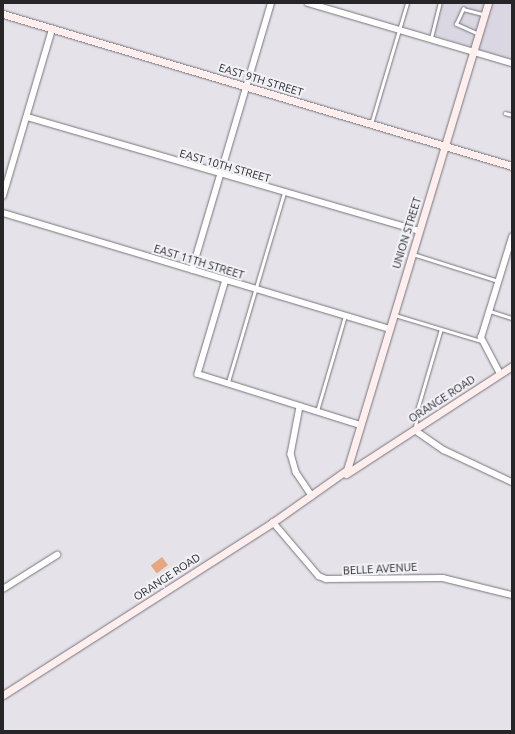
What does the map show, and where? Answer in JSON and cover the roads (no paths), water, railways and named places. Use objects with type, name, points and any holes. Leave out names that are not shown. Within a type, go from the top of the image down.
[{"type":"main road","name":"UNION STREET","points":[[345,473],[361,425],[488,3]]},
{"type":"main road","name":"EAST 9TH STREET","points":[[3,14],[512,166]]},
{"type":"main road","name":"ORANGE ROAD","points":[[3,695],[273,522],[345,473],[415,430],[512,366]]},
{"type":"street","points":[[192,270],[271,3]]},
{"type":"street","points":[[308,3],[512,63]]},
{"type":"street","points":[[3,196],[52,29]]},
{"type":"street","name":"EAST 10TH STREET","points":[[27,117],[219,175],[419,231]]},
{"type":"street","name":"EAST 11TH STREET","points":[[3,213],[390,329]]},
{"type":"street","points":[[500,374],[481,341],[512,237]]},
{"type":"street","points":[[226,280],[198,374],[361,425]]},
{"type":"street","points":[[300,407],[291,454],[296,472],[312,496]]},
{"type":"street","points":[[415,430],[444,450],[512,482]]},
{"type":"street","name":"BELLE AVENUE","points":[[273,522],[319,576],[326,579],[443,578],[512,595]]},
{"type":"street","points":[[3,589],[58,555]]},
{"type":"lane","points":[[371,124],[407,3]]},
{"type":"lane","points":[[431,39],[440,3]]},
{"type":"lane","points":[[478,34],[458,27],[460,10],[484,15]]},
{"type":"lane","points":[[505,113],[512,115]]},
{"type":"lane","points":[[227,384],[284,193]]},
{"type":"lane","points":[[412,254],[498,281]]},
{"type":"lane","points":[[489,310],[512,318]]},
{"type":"lane","points":[[394,315],[481,341]]},
{"type":"lane","points":[[317,412],[345,316]]},
{"type":"lane","points":[[415,430],[418,406],[441,329]]}]
